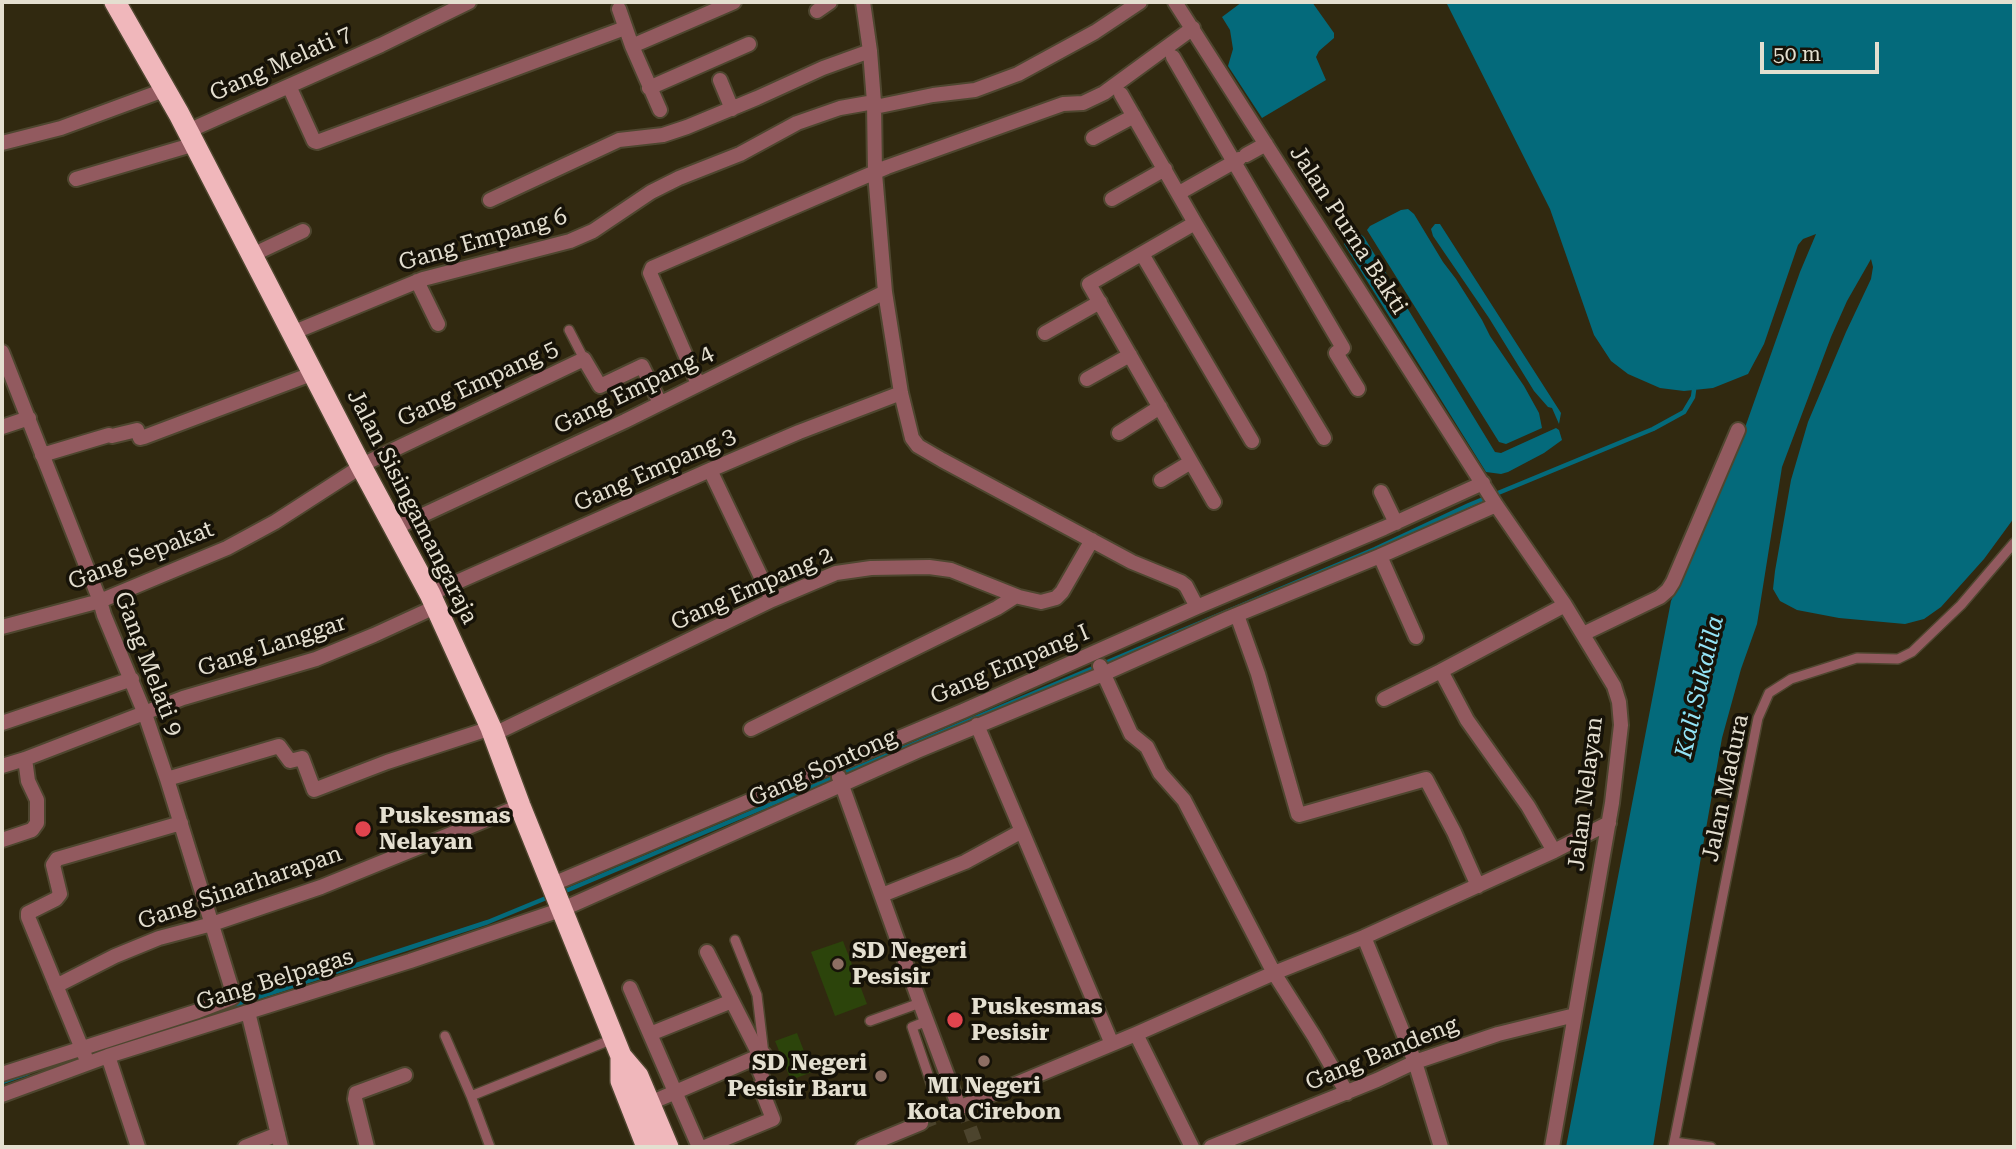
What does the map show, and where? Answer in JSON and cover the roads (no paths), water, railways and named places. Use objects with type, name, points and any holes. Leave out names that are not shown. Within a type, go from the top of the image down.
[{"type":"highway","name":"Jalan Sisingamangaraja","points":[[115,2],[191,138],[433,600],[493,731],[520,806],[618,1047],[638,1076],[668,1147]]},
{"type":"highway","name":"Jalan Sisingamangaraja","points":[[618,1047],[621,1081],[647,1147]]},
{"type":"street","name":"Gang Melati 7","points":[[76,179],[191,138],[289,86],[469,2]]},
{"type":"street","points":[[632,46],[734,2]]},
{"type":"street","points":[[817,11],[831,2]]},
{"type":"street","points":[[863,2],[870,51],[875,173],[885,292],[901,393],[912,438],[918,446],[1132,562],[1181,582],[1197,607]]},
{"type":"street","name":"Gang Empang 6","points":[[292,333],[417,281],[570,241],[593,231],[651,192],[748,150],[797,123],[840,108],[975,90],[1018,75],[1095,32],[1140,2]]},
{"type":"street","name":"Jalan Purna Bakti","points":[[1175,2],[1484,485]]},
{"type":"street","points":[[618,9],[660,110]]},
{"type":"street","points":[[289,86],[314,141],[317,142],[625,28]]},
{"type":"street","points":[[698,384],[651,270],[887,167],[1063,104],[1083,103],[1104,93],[1193,29]]},
{"type":"street","points":[[649,88],[749,44]]},
{"type":"street","points":[[490,200],[619,140],[663,135],[711,118],[823,68],[870,51]]},
{"type":"street","points":[[1173,57],[1240,159],[1343,348],[1336,353],[1357,389]]},
{"type":"street","points":[[720,80],[732,109]]},
{"type":"street","points":[[2,143],[61,128],[164,90]]},
{"type":"street","points":[[1121,94],[1324,438]]},
{"type":"street","points":[[1093,138],[1134,116]]},
{"type":"street","points":[[1179,193],[1266,145]]},
{"type":"street","points":[[1112,200],[1165,169]]},
{"type":"street","points":[[1195,223],[1089,284],[1214,502]]},
{"type":"street","points":[[252,255],[303,231]]},
{"type":"street","points":[[1142,254],[1252,441]]},
{"type":"street","points":[[417,281],[438,324]]},
{"type":"street","name":"Gang Empang 4","points":[[397,527],[625,421],[885,292]]},
{"type":"street","points":[[1045,333],[1100,302]]},
{"type":"street","name":"Gang Melati 9","points":[[2,352],[145,714],[233,993],[232,998],[182,1024]]},
{"type":"street","points":[[1087,379],[1130,355]]},
{"type":"street","name":"Gang Empang 5","points":[[361,466],[584,359],[600,386],[642,366],[660,403]]},
{"type":"street","points":[[42,455],[95,438],[137,430],[140,438],[144,437],[314,373]]},
{"type":"street","name":"Gang Empang 3","points":[[433,600],[710,470],[901,393]]},
{"type":"street","points":[[1119,433],[1160,407]]},
{"type":"street","points":[[2,427],[29,418]]},
{"type":"street","points":[[1583,635],[1660,597],[1668,590],[1738,430]]},
{"type":"street","points":[[1161,480],[1191,462]]},
{"type":"street","name":"Gang Sepakat","points":[[2,627],[100,601],[227,548],[275,522],[361,466]]},
{"type":"street","points":[[710,470],[772,600]]},
{"type":"street","name":"Jalan Nelayan","points":[[1484,485],[1565,605],[1614,686],[1621,713],[1609,823],[1552,1147]]},
{"type":"street","name":"Gang Empang I","points":[[558,896],[1099,664],[1197,607],[1226,610],[1388,539],[1484,485]]},
{"type":"street","points":[[1381,492],[1388,539],[1416,637]]},
{"type":"street","points":[[1347,1093],[1274,973],[1184,800],[1160,773],[1147,747],[1131,734],[1099,664],[1388,539],[1495,504]]},
{"type":"street","name":"Gang Empang 2","points":[[167,779],[279,746],[290,761],[302,758],[314,790],[387,762],[493,731],[772,600],[846,571],[912,566],[951,570],[1016,596],[1041,602],[1056,598],[1092,540]]},
{"type":"street","points":[[751,729],[997,608],[1016,596]]},
{"type":"street","name":"Gang Langgar","points":[[2,766],[183,698],[316,659],[374,635],[433,600]]},
{"type":"street","points":[[1384,699],[1565,605]]},
{"type":"street","points":[[1226,610],[1258,674],[1298,814],[1426,779],[1478,886]]},
{"type":"street","name":"Gang Sontong","points":[[558,896],[1099,664]]},
{"type":"street","points":[[1441,671],[1467,720],[1528,806],[1554,851]]},
{"type":"street","points":[[2,723],[132,679]]},
{"type":"street","points":[[969,721],[1022,831],[1112,1044]]},
{"type":"street","points":[[2,840],[32,830],[37,823],[37,800],[28,781],[25,759]]},
{"type":"street","points":[[838,774],[960,1108],[1364,937],[1554,851],[1609,823]]},
{"type":"street","name":"Gang Sinarharapan","points":[[55,986],[159,938],[212,924],[321,887],[520,806]]},
{"type":"street","points":[[85,1056],[28,917],[30,911],[56,899],[60,894],[53,862],[57,859],[181,823]]},
{"type":"street","points":[[882,895],[965,862],[1022,831]]},
{"type":"street","name":"Gang Belpagas","points":[[182,1024],[248,1012],[410,961],[558,896]]},
{"type":"street","points":[[1364,937],[1415,1062],[1441,1147]]},
{"type":"street","points":[[705,1147],[774,1119],[760,1086],[765,1084],[759,1056],[707,952]]},
{"type":"street","points":[[630,988],[699,1147]]},
{"type":"street","points":[[650,1034],[732,1001]]},
{"type":"street","points":[[245,1147],[280,1141],[248,1012]]},
{"type":"street","name":"Gang Bandeng","points":[[1211,1147],[1347,1093],[1415,1062],[1497,1034],[1575,1015]]},
{"type":"street","points":[[2,1074],[85,1056],[182,1024]]},
{"type":"street","points":[[2,1095],[85,1056],[108,1056],[159,1032]]},
{"type":"street","points":[[1136,1034],[1192,1147]]},
{"type":"street","points":[[108,1056],[138,1147]]},
{"type":"street","points":[[650,1103],[759,1056]]},
{"type":"street","points":[[367,1147],[355,1099],[356,1093],[405,1075]]},
{"type":"street","points":[[863,1147],[921,1123]]},
{"type":"lane","points":[[569,330],[584,359]]},
{"type":"lane","name":"Jalan Madura","points":[[1673,1145],[1758,718],[1769,693],[1791,679],[1857,658],[1898,659],[1912,652],[1961,605],[2014,543]]},
{"type":"lane","points":[[735,940],[757,995],[759,1056]]},
{"type":"lane","points":[[870,1021],[920,1003]]},
{"type":"lane","points":[[927,1021],[912,1027],[933,1089]]},
{"type":"lane","points":[[445,1036],[491,1147]]},
{"type":"lane","points":[[471,1096],[618,1047]]},
{"type":"lane","points":[[1673,1145],[1711,1147]]},
{"type":"water","points":[[1242,2],[1312,2],[1334,33],[1334,38],[1316,57],[1326,80],[1262,118],[1228,66],[1233,49],[1230,30],[1222,17]]},
{"type":"water","name":"Kali Sukalila","points":[[1446,2],[2014,2],[2014,518],[1984,559],[1941,607],[1924,619],[1905,624],[1839,618],[1797,610],[1780,601],[1773,589],[1791,480],[1808,422],[1871,279],[1871,259],[1847,301],[1831,337],[1782,467],[1757,624],[1722,738],[1653,1147],[1566,1147],[1671,601],[1736,453],[1816,234],[1803,239],[1798,245],[1764,344],[1748,374],[1713,388],[1684,391],[1660,388],[1628,374],[1611,361],[1594,335],[1550,209]]},
{"type":"water","points":[[1408,209],[1414,214],[1524,386],[1539,413],[1542,428],[1506,444],[1499,442],[1367,230],[1401,210]]},
{"type":"water","points":[[1435,224],[1440,224],[1561,413],[1559,424],[1552,408],[1534,391],[1489,318],[1433,236],[1431,229]]},
{"type":"water","points":[[1358,232],[1364,237],[1495,452],[1501,453],[1556,428],[1562,440],[1508,472],[1486,472],[1344,244],[1345,238]]},
{"type":"waterway","points":[[563,892],[1653,429],[1684,412],[1694,390]]},
{"type":"waterway","points":[[222,1009],[488,922],[551,896]]},
{"type":"waterway","points":[[2,1082],[28,1073]]},
{"type":"tunnel","points":[[963,1108],[977,1147]]},
{"type":"tunnel","points":[[921,1123],[956,1109]]},
{"type":"place","name":"Puskesmas Nelayan","points":[[363,829]]},
{"type":"place","name":"SD Negeri Pesisir","points":[[838,964]]},
{"type":"place","name":"Puskesmas Pesisir","points":[[955,1020]]},
{"type":"place","name":"MI Negeri Kota Cirebon","points":[[984,1061]]},
{"type":"place","name":"SD Negeri Pesisir Baru","points":[[881,1076]]}]
